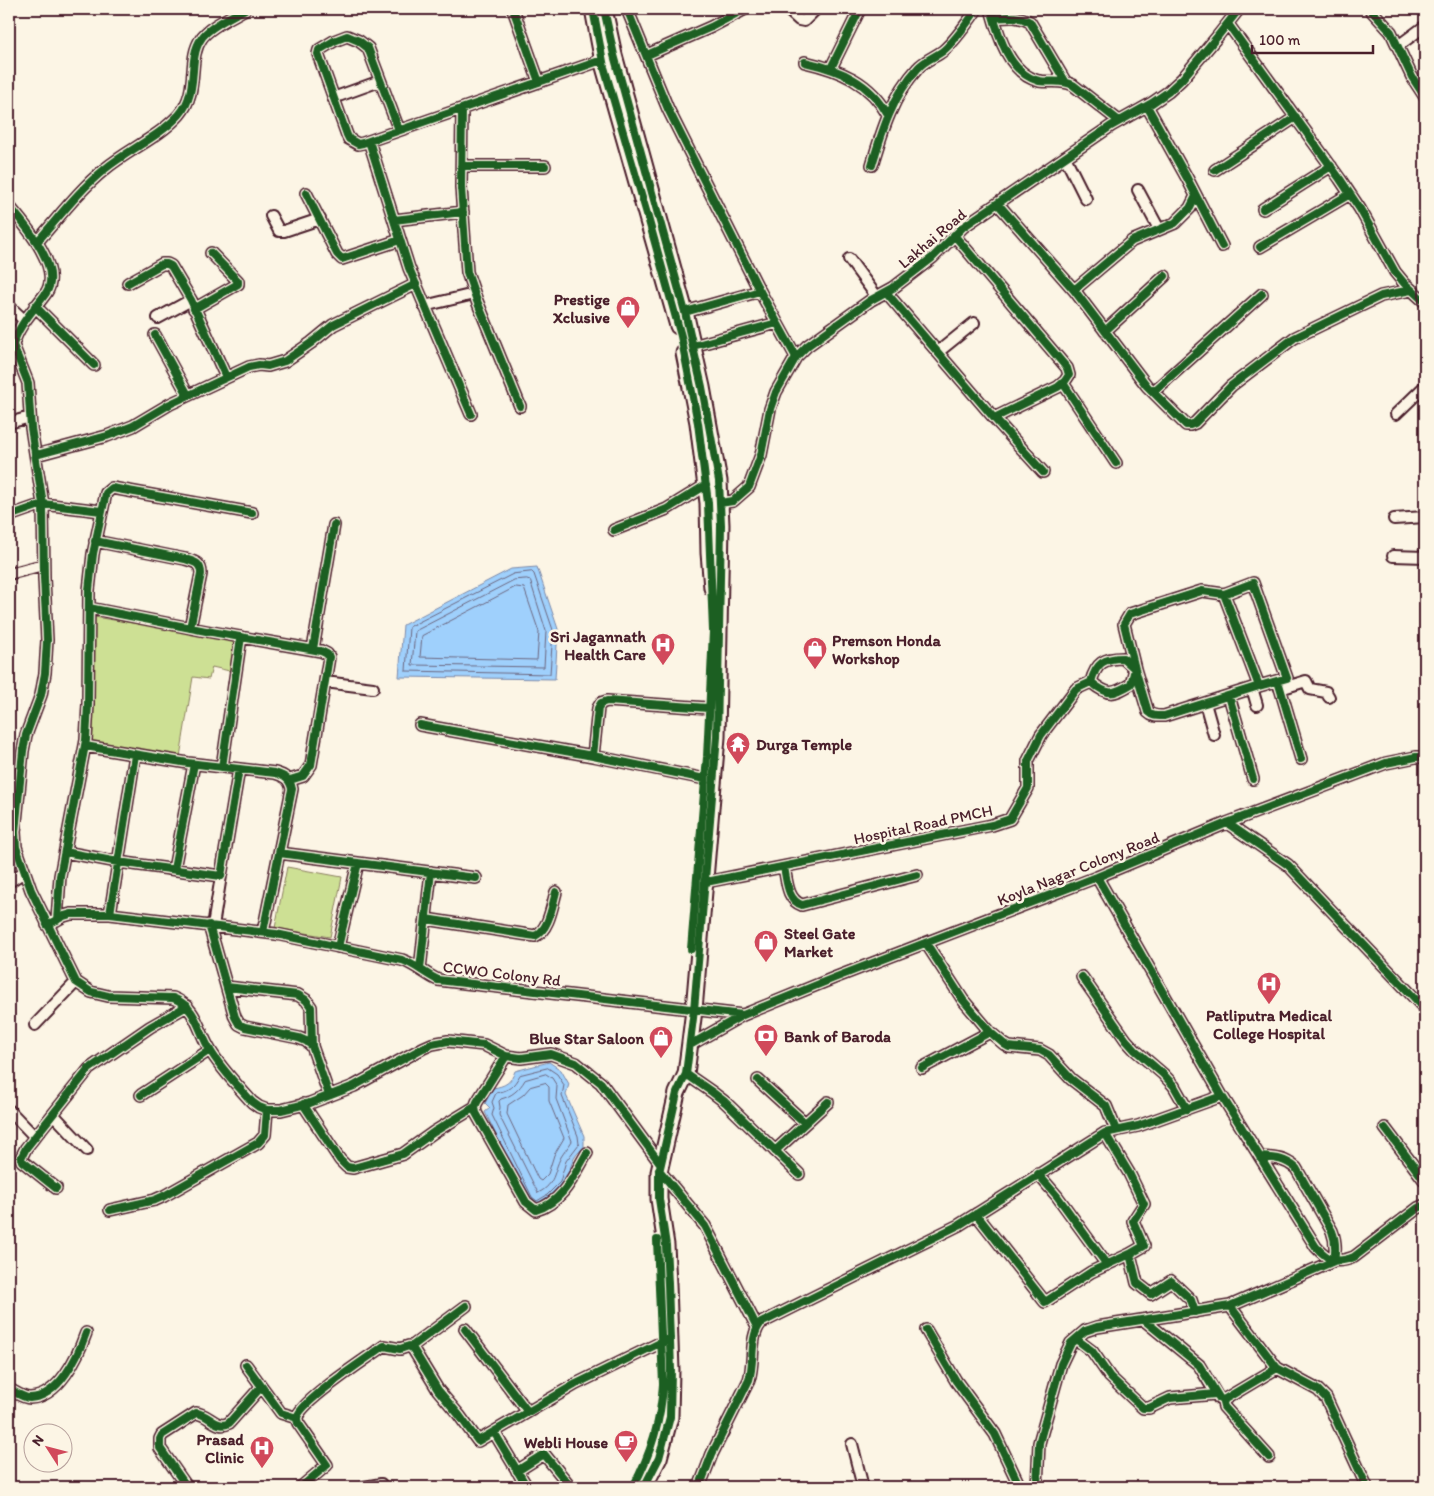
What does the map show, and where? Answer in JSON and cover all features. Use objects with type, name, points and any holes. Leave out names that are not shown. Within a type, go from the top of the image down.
[{"type":"highway","points":[[593,9],[602,60],[681,336],[698,423],[706,485],[714,503],[722,550],[720,674],[711,757],[706,882],[690,1009],[678,1071],[677,1093],[660,1166],[659,1199],[656,1215],[671,1395],[670,1417],[659,1458],[644,1487]]},
{"type":"highway","points":[[604,9],[616,64],[686,312],[717,465],[714,503],[712,631],[708,708],[711,757],[705,780],[690,1009],[690,1046],[686,1074],[677,1093]]},
{"type":"highway","points":[[633,1487],[650,1452],[662,1407],[666,1341]]},
{"type":"street","points":[[37,242],[86,186],[104,170],[164,128],[180,113],[186,104],[190,92],[193,81],[195,52],[202,37],[245,9]]},
{"type":"street","points":[[512,9],[539,82]]},
{"type":"street","points":[[627,9],[668,109],[796,357]]},
{"type":"street","points":[[647,55],[711,27],[745,9]]},
{"type":"street","points":[[787,9],[799,20],[808,19],[816,9]]},
{"type":"street","points":[[831,68],[860,9]]},
{"type":"street","points":[[872,165],[888,115],[913,73],[950,45],[977,9]]},
{"type":"street","name":"Lakhai Road","points":[[714,503],[733,501],[749,487],[761,455],[770,409],[776,392],[796,357],[823,334],[932,258],[963,227],[1119,121],[1168,92],[1182,79],[1239,9]]},
{"type":"street","points":[[1370,9],[1391,32],[1412,76],[1425,97]]},
{"type":"street","points":[[1065,81],[1039,81],[1020,70],[1006,51],[992,13],[1022,18],[1030,22],[1065,81],[1083,92],[1119,121]]},
{"type":"street","points":[[1228,24],[1350,194],[1395,272],[1411,290],[1424,298]]},
{"type":"street","points":[[1398,46],[1425,26]]},
{"type":"street","points":[[399,130],[368,48],[359,41],[347,36],[319,50],[318,54],[349,139],[358,144],[462,109],[602,60]]},
{"type":"street","points":[[805,62],[831,68],[844,74],[882,103],[888,115]]},
{"type":"street","points":[[333,98],[380,82]]},
{"type":"street","points":[[1147,106],[1222,246]]},
{"type":"street","points":[[462,109],[463,212],[466,260],[470,283],[520,406]]},
{"type":"street","points":[[1215,170],[1296,117]]},
{"type":"street","points":[[368,141],[400,240],[424,306],[471,414]]},
{"type":"street","points":[[1065,157],[1086,199]]},
{"type":"street","points":[[462,166],[546,166]]},
{"type":"street","points":[[1263,209],[1331,166]]},
{"type":"street","points":[[1138,190],[1158,229]]},
{"type":"street","points":[[306,193],[337,254],[342,259],[400,240]]},
{"type":"street","points":[[1260,247],[1350,194]]},
{"type":"street","points":[[1074,290],[1132,241],[1175,222],[1190,208],[1196,196]]},
{"type":"street","points":[[998,204],[1074,290],[1153,392],[1186,425],[1195,423],[1231,386],[1294,338],[1381,296],[1411,290]]},
{"type":"street","points":[[9,206],[37,242],[51,279],[46,294],[25,321],[13,345],[28,383],[30,417],[43,504],[47,640],[45,673],[41,695],[26,735],[23,751],[16,847],[24,872],[47,925],[76,982],[91,992],[108,996],[173,998],[181,1001],[193,1013],[210,1050],[252,1102],[267,1110],[281,1110],[303,1104],[354,1086],[432,1044],[448,1041],[471,1042],[484,1045],[506,1056],[521,1058],[551,1054],[576,1063],[601,1083],[705,1226],[757,1327]]},
{"type":"street","points":[[394,220],[463,212]]},
{"type":"street","points":[[270,216],[279,231],[320,219]]},
{"type":"street","points":[[954,235],[1067,368],[1069,375],[1063,383],[994,418]]},
{"type":"street","points":[[158,318],[238,284],[238,281],[211,253]]},
{"type":"street","points":[[849,260],[938,352],[1043,472]]},
{"type":"street","points":[[128,282],[162,264],[171,266],[192,304],[226,378]]},
{"type":"street","points":[[1106,331],[1166,276]]},
{"type":"street","points":[[36,455],[106,436],[133,426],[170,404],[254,365],[268,366],[285,361],[333,326],[416,284]]},
{"type":"street","points":[[686,312],[760,290]]},
{"type":"street","points":[[424,306],[474,294]]},
{"type":"street","points":[[1153,392],[1262,294]]},
{"type":"street","points":[[9,306],[25,321]]},
{"type":"street","points":[[35,306],[94,365]]},
{"type":"street","points":[[693,346],[778,323]]},
{"type":"street","points":[[938,352],[974,323]]},
{"type":"street","points":[[155,335],[188,395]]},
{"type":"street","points":[[1063,383],[1116,463]]},
{"type":"street","points":[[1396,414],[1425,386]]},
{"type":"street","points":[[9,423],[30,417]]},
{"type":"street","points":[[614,530],[667,509],[706,485]]},
{"type":"street","points":[[57,920],[60,876],[85,746],[88,704],[89,590],[95,541],[106,493],[112,488],[252,513]]},
{"type":"street","points":[[9,516],[43,504],[101,510]]},
{"type":"street","points":[[1394,519],[1425,517]]},
{"type":"street","points":[[313,649],[334,525]]},
{"type":"street","points":[[95,541],[186,559],[199,564],[201,574],[190,628]]},
{"type":"street","points":[[1392,556],[1425,557]]},
{"type":"street","points":[[9,574],[44,565]]},
{"type":"street","points":[[1279,685],[1287,678],[1253,583],[1224,594],[1202,591],[1130,614],[1124,624],[1134,669],[1148,712],[1152,716],[1164,716],[1255,687],[1279,685],[1306,681],[1310,689],[1326,692],[1329,697]]},
{"type":"street","points":[[1224,594],[1255,687],[1257,705]]},
{"type":"street","points":[[89,608],[324,652],[329,657],[311,765],[303,776],[290,780]]},
{"type":"street","points":[[222,767],[241,637]]},
{"type":"street","points":[[1110,658],[1123,658],[1134,669],[1131,684],[1116,693],[1102,692],[1091,682],[1098,666],[1110,658]]},
{"type":"street","points":[[325,682],[373,688]]},
{"type":"street","name":"Hospital Road PMCH","points":[[706,882],[784,868],[992,825],[1010,819],[1028,788],[1028,761],[1041,735],[1076,690],[1091,682]]},
{"type":"street","points":[[1279,685],[1301,759]]},
{"type":"street","points":[[1229,696],[1253,778]]},
{"type":"street","points":[[593,756],[598,708],[601,703],[607,701],[708,708]]},
{"type":"street","points":[[1205,703],[1214,735]]},
{"type":"street","points":[[420,725],[593,756],[705,780]]},
{"type":"street","points":[[85,746],[194,764],[275,773],[284,775],[290,780],[292,789],[264,932]]},
{"type":"street","points":[[110,914],[135,755]]},
{"type":"street","name":"Koyla Nagar Colony Road","points":[[690,1046],[744,1015],[834,978],[1097,877],[1227,823],[1386,764],[1416,756],[1425,757]]},
{"type":"street","points":[[174,870],[194,764]]},
{"type":"street","points":[[238,769],[211,926],[235,1017],[245,1027],[298,1038],[312,1046]]},
{"type":"street","points":[[1227,823],[1288,865],[1425,1008]]},
{"type":"street","points":[[65,852],[118,862],[221,876]]},
{"type":"street","points":[[279,853],[476,878]]},
{"type":"street","points":[[338,946],[358,863]]},
{"type":"street","points":[[784,868],[791,897],[796,903],[802,904],[917,875]]},
{"type":"street","points":[[9,882],[24,872]]},
{"type":"street","points":[[420,969],[431,872]]},
{"type":"street","points":[[1097,877],[1222,1096],[1316,1247],[1324,1256],[1334,1261]]},
{"type":"street","points":[[426,919],[535,936],[542,933],[546,926],[556,892]]},
{"type":"street","name":"CCWO Colony Rd","points":[[47,925],[71,914],[110,914],[264,932],[402,960],[411,963],[438,980],[690,1009]]},
{"type":"street","points":[[926,943],[963,1000],[990,1032],[1009,1047],[1040,1050],[1049,1055],[1071,1079],[1106,1106],[1116,1130]]},
{"type":"street","points":[[1082,977],[1130,1045],[1174,1086],[1188,1109]]},
{"type":"street","points":[[34,1025],[76,982]]},
{"type":"street","points":[[227,987],[298,995],[306,1000],[311,1007],[312,1046],[329,1095]]},
{"type":"street","points":[[56,1188],[22,1162],[22,1154],[84,1075],[95,1064],[150,1027],[187,1006]]},
{"type":"street","name":"Koyla Nagar Colony Road","points":[[690,1009],[744,1015]]},
{"type":"street","points":[[922,1068],[990,1032]]},
{"type":"street","points":[[142,1095],[210,1050]]},
{"type":"street","points":[[506,1056],[475,1107],[476,1113],[526,1202],[536,1210],[560,1196],[587,1153]]},
{"type":"street","points":[[686,1074],[725,1102],[799,1174]]},
{"type":"street","points":[[758,1080],[805,1123]]},
{"type":"street","points":[[702,1486],[712,1454],[749,1380],[752,1368],[754,1334],[757,1327],[766,1320],[920,1246],[976,1214],[1105,1133],[1138,1126],[1222,1096]]},
{"type":"street","points":[[775,1151],[828,1102]]},
{"type":"street","points":[[303,1104],[340,1160],[346,1167],[353,1168],[403,1154],[475,1107]]},
{"type":"street","points":[[9,1110],[35,1137]]},
{"type":"street","points":[[110,1210],[155,1200],[164,1196],[258,1142],[265,1135],[267,1110]]},
{"type":"street","points":[[53,1114],[87,1150]]},
{"type":"street","points":[[1385,1128],[1425,1180]]},
{"type":"street","points":[[976,1214],[1045,1302],[1091,1272],[1144,1246],[1133,1221],[1144,1204],[1129,1173],[1105,1133]]},
{"type":"street","points":[[1260,1157],[1280,1158],[1296,1168],[1332,1231],[1336,1250],[1334,1261]]},
{"type":"street","points":[[1038,1174],[1057,1196],[1106,1265]]},
{"type":"street","points":[[1037,1487],[1039,1443],[1062,1364],[1067,1349],[1086,1331],[1097,1327],[1230,1306],[1334,1261],[1343,1261],[1354,1257],[1418,1208],[1425,1205]]},
{"type":"street","points":[[1130,1254],[1137,1283],[1151,1294],[1171,1281],[1191,1300],[1195,1312]]},
{"type":"street","points":[[297,1418],[312,1400],[384,1346],[400,1349],[411,1347],[466,1306]]},
{"type":"street","points":[[1230,1306],[1277,1368],[1318,1390],[1326,1398],[1367,1487]]},
{"type":"street","points":[[1144,1320],[1199,1365],[1224,1407],[1269,1457]]},
{"type":"street","points":[[465,1329],[528,1412]]},
{"type":"street","points":[[926,1330],[956,1381],[995,1434],[1020,1487]]},
{"type":"street","points":[[9,1389],[31,1398],[39,1396],[52,1388],[65,1376],[73,1364],[86,1333]]},
{"type":"street","points":[[1076,1339],[1092,1351],[1110,1378],[1143,1408],[1149,1408],[1170,1398],[1216,1394]]},
{"type":"street","points":[[411,1347],[438,1390],[478,1441],[576,1384],[666,1341]]},
{"type":"street","points":[[246,1365],[281,1413],[297,1418]]},
{"type":"street","points":[[1223,1403],[1225,1399],[1277,1368]]},
{"type":"street","points":[[187,1487],[160,1448],[158,1444],[160,1439],[169,1430],[196,1413],[202,1414],[220,1426],[224,1426],[229,1423],[261,1387]]},
{"type":"street","points":[[297,1418],[298,1423],[328,1465],[301,1487]]},
{"type":"street","points":[[494,1432],[527,1487]]},
{"type":"street","points":[[852,1444],[863,1487]]},
{"type":"street","points":[[517,1471],[544,1454],[570,1486]]},
{"type":"street","points":[[364,1487],[380,1484]]},
{"type":"green space","points":[[94,617],[238,639],[234,672],[212,667],[209,679],[193,677],[180,757],[92,743]]},
{"type":"green space","points":[[287,867],[342,877],[330,937],[275,928]]},
{"type":"water","points":[[537,567],[558,629],[555,679],[399,677],[403,625],[511,569]]},
{"type":"water","points":[[549,1062],[561,1070],[569,1084],[566,1095],[584,1136],[584,1148],[573,1160],[566,1180],[560,1189],[550,1198],[535,1206],[528,1201],[485,1112],[490,1108],[485,1103],[493,1088],[507,1083],[515,1071]]},
{"type":"cycle path","points":[[37,242],[96,177],[114,162],[153,137],[179,115],[189,96],[195,56],[201,39],[215,26],[245,9]]},
{"type":"cycle path","points":[[513,9],[539,82]]},
{"type":"cycle path","points":[[593,9],[604,67],[681,336],[698,423],[708,503],[713,631],[707,757],[691,949]]},
{"type":"cycle path","points":[[604,9],[614,55],[685,312],[702,387],[719,481],[721,525],[717,737],[694,1010],[686,1074],[677,1093],[659,1172],[659,1199],[666,1245],[668,1284],[671,1370],[670,1417],[659,1458],[644,1487]]},
{"type":"cycle path","points":[[627,9],[668,109],[757,286],[796,357]]},
{"type":"cycle path","points":[[647,55],[711,27],[745,9]]},
{"type":"cycle path","points":[[831,68],[860,9]]},
{"type":"cycle path","points":[[872,165],[889,114],[909,79],[921,65],[943,51],[953,41],[977,9]]},
{"type":"cycle path","points":[[991,9],[1006,52],[1020,70],[1029,77],[1039,81],[1069,83],[1073,85],[1119,121]]},
{"type":"cycle path","points":[[720,503],[733,501],[749,487],[761,455],[770,409],[776,392],[796,357],[807,346],[871,300],[893,288],[932,258],[963,227],[1111,126],[1168,92],[1182,79],[1239,9]]},
{"type":"cycle path","points":[[1370,9],[1391,32],[1412,77],[1425,97]]},
{"type":"cycle path","points":[[994,18],[1017,17],[1030,22],[1065,81]]},
{"type":"cycle path","points":[[1228,24],[1340,179],[1360,209],[1395,272],[1425,302]]},
{"type":"cycle path","points":[[399,130],[368,48],[359,41],[347,36],[319,50],[318,54],[347,135],[349,139],[358,144],[363,143],[602,60]]},
{"type":"cycle path","points":[[805,62],[830,69],[853,79],[872,94],[888,115]]},
{"type":"cycle path","points":[[1147,106],[1222,246]]},
{"type":"cycle path","points":[[462,109],[461,187],[467,272],[520,406]]},
{"type":"cycle path","points":[[1215,170],[1296,117]]},
{"type":"cycle path","points":[[369,141],[409,268],[471,414]]},
{"type":"cycle path","points":[[462,166],[545,166]]},
{"type":"cycle path","points":[[1263,209],[1331,166]]},
{"type":"cycle path","points":[[306,193],[337,254],[342,259],[400,240]]},
{"type":"cycle path","points":[[1260,247],[1350,194]]},
{"type":"cycle path","points":[[1074,290],[1132,241],[1175,223],[1190,208],[1196,196]]},
{"type":"cycle path","points":[[998,204],[1074,290],[1147,386],[1186,425],[1195,423],[1231,386],[1294,338],[1381,296],[1411,290]]},
{"type":"cycle path","points":[[9,206],[40,247],[50,272],[50,283],[46,293],[22,324],[13,345],[28,383],[31,428],[43,504],[47,640],[45,673],[41,695],[26,735],[23,751],[15,832],[16,847],[31,890],[76,982],[91,992],[108,996],[173,998],[181,1002],[192,1013],[206,1043],[224,1071],[252,1102],[267,1110],[281,1110],[310,1103],[354,1086],[432,1044],[448,1041],[484,1045],[506,1056],[521,1058],[551,1054],[576,1063],[601,1083],[660,1163]]},
{"type":"cycle path","points":[[394,220],[463,212]]},
{"type":"cycle path","points":[[954,235],[1067,368],[1069,375],[1058,387],[994,418]]},
{"type":"cycle path","points":[[194,309],[238,284],[238,281],[211,253]]},
{"type":"cycle path","points":[[128,283],[162,264],[171,266],[191,300],[226,377]]},
{"type":"cycle path","points":[[1105,331],[1165,276]]},
{"type":"cycle path","points":[[36,455],[107,436],[133,426],[170,404],[249,367],[268,366],[285,361],[333,325],[416,284]]},
{"type":"cycle path","points":[[685,312],[760,291]]},
{"type":"cycle path","points":[[886,292],[1043,472]]},
{"type":"cycle path","points":[[1153,392],[1262,294]]},
{"type":"cycle path","points":[[35,306],[94,365]]},
{"type":"cycle path","points":[[693,346],[777,323]]},
{"type":"cycle path","points":[[155,335],[188,395]]},
{"type":"cycle path","points":[[1063,383],[1116,463]]},
{"type":"cycle path","points":[[614,530],[667,509],[706,485]]},
{"type":"cycle path","points":[[57,920],[60,876],[86,740],[89,590],[93,554],[106,493],[112,488],[252,513]]},
{"type":"cycle path","points":[[9,516],[43,504],[101,511]]},
{"type":"cycle path","points":[[313,649],[334,525]]},
{"type":"cycle path","points":[[95,541],[185,559],[197,564],[200,567],[201,574],[190,628]]},
{"type":"cycle path","points":[[1224,594],[1253,583],[1287,678],[1259,686]]},
{"type":"cycle path","points":[[706,882],[992,825],[1010,819],[1028,788],[1028,761],[1041,735],[1076,689],[1091,682],[1106,692],[1115,692],[1131,684],[1135,669],[1124,624],[1130,614],[1202,591],[1224,594],[1259,686],[1164,716],[1158,716],[1148,712],[1135,669],[1123,658],[1111,659],[1102,663],[1095,670],[1091,682]]},
{"type":"cycle path","points":[[89,608],[321,651],[327,654],[329,657],[311,765],[303,776],[290,780]]},
{"type":"cycle path","points":[[222,767],[241,637]]},
{"type":"cycle path","points":[[1278,681],[1301,759]]},
{"type":"cycle path","points":[[1229,696],[1253,779]]},
{"type":"cycle path","points":[[593,756],[598,708],[601,703],[607,701],[708,708]]},
{"type":"cycle path","points":[[420,725],[593,756],[705,779]]},
{"type":"cycle path","points":[[85,746],[188,763],[275,773],[288,780],[292,789],[263,932]]},
{"type":"cycle path","points":[[110,914],[135,755]]},
{"type":"cycle path","points":[[690,1045],[743,1015],[1097,877],[1227,823],[1386,763],[1425,757]]},
{"type":"cycle path","points":[[174,869],[194,764]]},
{"type":"cycle path","points":[[65,852],[118,862],[221,876],[239,769]]},
{"type":"cycle path","points":[[1227,823],[1288,865],[1425,1009]]},
{"type":"cycle path","points":[[279,853],[476,878]]},
{"type":"cycle path","points":[[338,947],[358,863]]},
{"type":"cycle path","points":[[784,867],[787,884],[793,899],[802,905],[917,875]]},
{"type":"cycle path","points":[[420,969],[431,872]]},
{"type":"cycle path","points":[[1097,877],[1222,1096],[1316,1247],[1333,1260],[1337,1261],[1354,1257],[1418,1208],[1425,1205]]},
{"type":"cycle path","points":[[426,919],[535,936],[544,929],[547,923],[556,892]]},
{"type":"cycle path","points":[[47,925],[71,914],[110,914],[276,934],[402,960],[438,980],[743,1015]]},
{"type":"cycle path","points":[[209,925],[235,1017],[239,1024],[306,1041],[312,1046],[329,1095]]},
{"type":"cycle path","points":[[926,943],[963,1000],[990,1032],[1009,1047],[1040,1050],[1049,1055],[1071,1079],[1106,1106],[1116,1130]]},
{"type":"cycle path","points":[[1082,977],[1126,1040],[1174,1086],[1187,1109]]},
{"type":"cycle path","points":[[227,987],[298,995],[306,1000],[311,1007],[312,1046]]},
{"type":"cycle path","points":[[56,1188],[22,1161],[21,1158],[26,1148],[89,1069],[150,1027],[187,1006]]},
{"type":"cycle path","points":[[922,1068],[990,1032]]},
{"type":"cycle path","points":[[141,1095],[210,1050]]},
{"type":"cycle path","points":[[506,1056],[475,1107],[476,1113],[526,1202],[536,1210],[554,1201],[567,1187],[587,1153]]},
{"type":"cycle path","points":[[686,1074],[725,1102],[799,1174]]},
{"type":"cycle path","points":[[758,1080],[805,1123]]},
{"type":"cycle path","points":[[700,1485],[712,1454],[749,1380],[755,1335],[761,1323],[959,1225],[1105,1133],[1138,1126],[1222,1096]]},
{"type":"cycle path","points":[[775,1151],[828,1102]]},
{"type":"cycle path","points":[[303,1104],[340,1160],[347,1167],[353,1168],[403,1154],[475,1107]]},
{"type":"cycle path","points":[[110,1210],[155,1200],[164,1196],[258,1143],[265,1135],[267,1110]]},
{"type":"cycle path","points":[[1385,1128],[1425,1181]]},
{"type":"cycle path","points":[[1105,1133],[1129,1173],[1144,1204],[1133,1221],[1144,1246],[1130,1254],[1137,1283],[1151,1294],[1171,1281],[1191,1300],[1195,1312]]},
{"type":"cycle path","points":[[1037,1487],[1039,1443],[1061,1364],[1071,1343],[1085,1331],[1097,1327],[1230,1306],[1334,1261],[1335,1246],[1332,1231],[1296,1168],[1283,1160],[1260,1157]]},
{"type":"cycle path","points":[[659,1170],[705,1226],[757,1327]]},
{"type":"cycle path","points":[[1038,1174],[1057,1196],[1107,1265]]},
{"type":"cycle path","points":[[976,1214],[1045,1302],[1091,1272],[1130,1254]]},
{"type":"cycle path","points":[[633,1487],[650,1450],[662,1398],[657,1240]]},
{"type":"cycle path","points":[[411,1347],[466,1306]]},
{"type":"cycle path","points":[[1230,1306],[1277,1368],[1318,1390],[1326,1398],[1367,1487]]},
{"type":"cycle path","points":[[1144,1320],[1199,1365],[1220,1399]]},
{"type":"cycle path","points":[[465,1329],[528,1412]]},
{"type":"cycle path","points":[[926,1330],[956,1381],[995,1434],[1020,1487]]},
{"type":"cycle path","points":[[9,1389],[27,1398],[40,1396],[50,1391],[66,1374],[78,1353],[86,1333]]},
{"type":"cycle path","points":[[301,1487],[327,1465],[298,1423],[298,1415],[324,1389],[384,1346],[400,1349],[409,1346],[413,1349],[438,1390],[478,1441],[576,1384],[670,1338]]},
{"type":"cycle path","points":[[1076,1339],[1092,1351],[1110,1377],[1143,1408],[1149,1408],[1170,1398],[1216,1394]]},
{"type":"cycle path","points":[[246,1365],[281,1413],[297,1418]]},
{"type":"cycle path","points":[[1269,1457],[1224,1407],[1223,1403],[1225,1399],[1277,1368]]},
{"type":"cycle path","points":[[187,1487],[160,1448],[162,1435],[196,1413],[221,1425],[225,1425],[229,1423],[261,1387]]},
{"type":"cycle path","points":[[494,1432],[527,1487]]},
{"type":"cycle path","points":[[517,1471],[544,1454],[570,1486]]},
{"type":"place","name":"Prestige Xclusive","points":[[628,329]]},
{"type":"place","name":"Sri Jagannath Health Care","points":[[663,666]]},
{"type":"place","name":"Premson Honda Workshop","points":[[815,670]]},
{"type":"place","name":"Durga Temple","points":[[738,765]]},
{"type":"place","name":"Steel Gate Market","points":[[766,963]]},
{"type":"place","name":"Patliputra Medical College Hospital","points":[[1269,1005]]},
{"type":"place","name":"Bank of Baroda","points":[[766,1057]]},
{"type":"place","name":"Blue Star Saloon","points":[[661,1059]]},
{"type":"place","name":"Webli House","points":[[626,1463]]},
{"type":"place","name":"Prasad Clinic","points":[[262,1469]]}]
